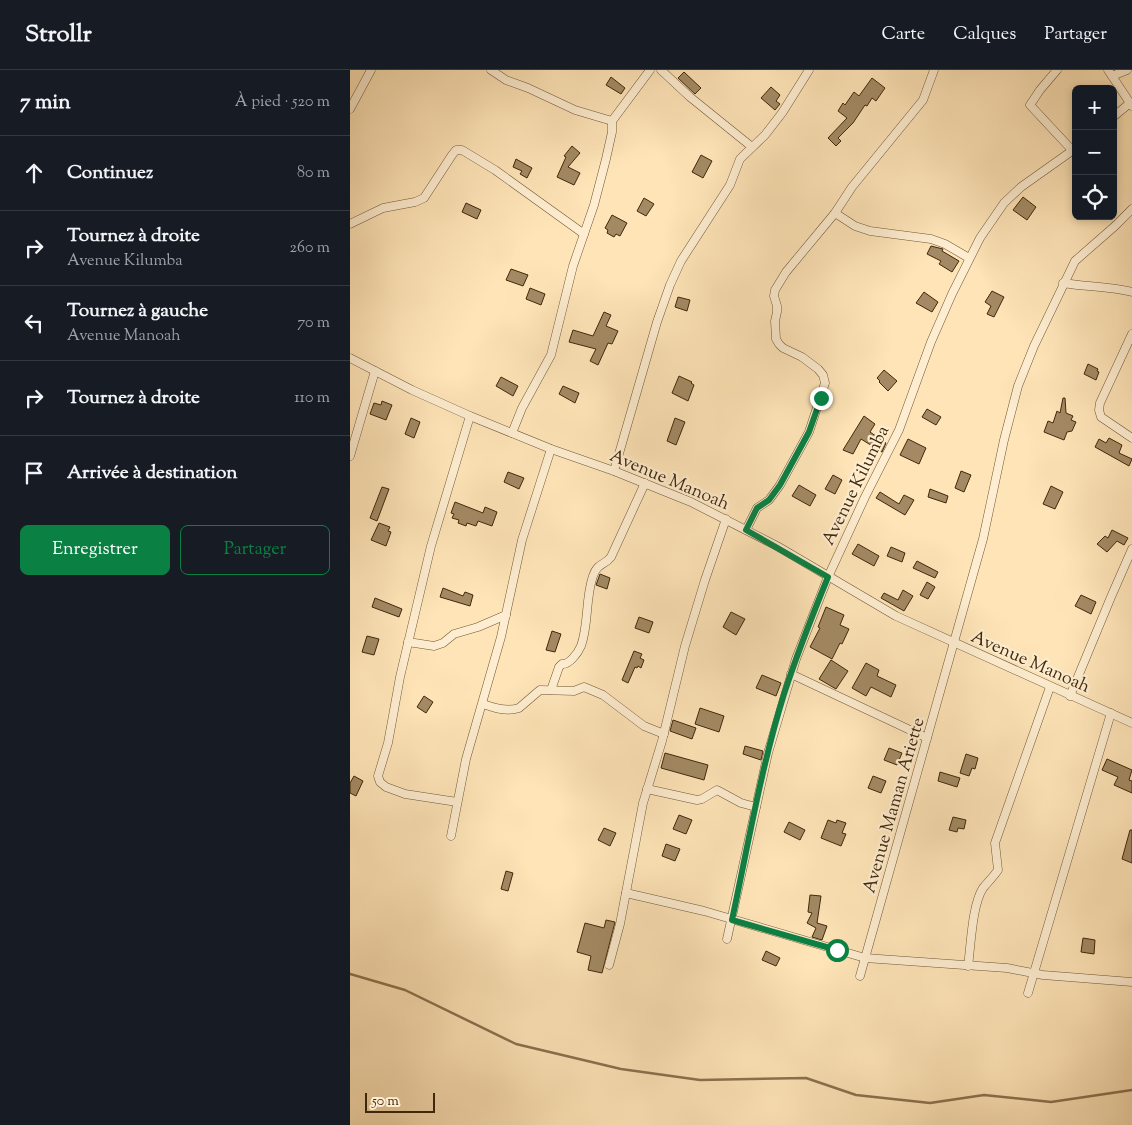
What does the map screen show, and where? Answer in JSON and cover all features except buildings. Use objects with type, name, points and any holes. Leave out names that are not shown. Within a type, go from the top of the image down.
[{"type":"street","points":[[350,109],[371,70]]},
{"type":"street","points":[[491,70],[506,80],[575,110],[612,121]]},
{"type":"street","points":[[512,433],[522,408],[551,355],[573,266],[594,205],[606,159],[612,132],[612,121],[650,70]]},
{"type":"street","points":[[660,70],[752,147]]},
{"type":"street","points":[[746,530],[757,508],[769,500],[780,485],[809,432],[825,383],[823,375],[818,369],[802,357],[783,348],[776,339],[774,321],[777,306],[774,296],[778,284],[835,213],[852,187],[923,100],[934,70]]},
{"type":"street","points":[[1057,70],[1030,105],[1072,147]]},
{"type":"street","points":[[1117,114],[1131,105],[1110,73],[1127,70]]},
{"type":"street","points":[[614,471],[657,322],[670,286],[686,254],[730,185],[740,159],[765,135],[782,113],[806,71]]},
{"type":"street","points":[[350,224],[382,208],[415,202],[424,198],[452,154],[456,150],[462,150],[495,170],[584,234]]},
{"type":"street","name":"Avenue Kilumba","points":[[727,939],[768,752],[791,674],[808,625],[828,577],[899,430],[931,342],[969,258],[992,218],[1004,203],[1020,187],[1072,150]]},
{"type":"street","name":"Avenue Maman Ariette","points":[[860,976],[983,539],[1004,440],[1018,386],[1034,346],[1063,284],[1079,256],[1132,209]]},
{"type":"street","points":[[835,213],[855,226],[870,231],[931,239],[945,244],[969,258]]},
{"type":"street","points":[[1063,284],[1091,288],[1114,288],[1132,292]]},
{"type":"street","points":[[1132,334],[1100,403],[1099,410],[1101,417],[1132,438]]},
{"type":"street","name":"Avenue Manoah","points":[[350,358],[375,372],[470,416],[550,449],[614,471],[691,502],[746,530],[896,616],[1132,723]]},
{"type":"street","points":[[350,456],[375,372]]},
{"type":"street","points":[[457,802],[405,794],[386,787],[380,782],[378,776],[388,743],[400,676],[431,546],[470,416]]},
{"type":"street","points":[[451,836],[466,759],[483,704],[506,615],[522,540],[550,449]]},
{"type":"street","points":[[551,690],[559,667],[562,664],[570,663],[581,647],[588,599],[594,575],[602,563],[608,561],[611,557],[629,522],[645,483]]},
{"type":"street","points":[[610,965],[626,893],[636,834],[647,789],[664,734],[685,646],[726,519]]},
{"type":"street","points":[[1070,696],[1132,549]]},
{"type":"street","points":[[408,642],[434,646],[443,643],[454,634],[478,627],[506,615]]},
{"type":"street","points":[[791,674],[927,738]]},
{"type":"street","points":[[483,704],[495,709],[515,709],[519,708],[540,690],[574,691],[584,687],[595,690],[644,726],[664,734]]},
{"type":"street","points":[[968,966],[973,923],[980,896],[983,888],[998,870],[996,843],[1050,687]]},
{"type":"street","points":[[1028,993],[1111,713]]},
{"type":"street","points":[[647,789],[697,800],[717,790],[741,803],[756,807]]},
{"type":"street","points":[[626,893],[704,911],[865,958],[1007,968],[1073,978],[1132,982]]},
{"type":"waterway","points":[[350,974],[405,990],[516,1044],[621,1069],[700,1080],[806,1078],[856,1095],[930,1103],[984,1095],[1051,1102],[1132,1090]]},
{"type":"route","points":[[821,398],[809,432],[780,485],[769,500],[757,508],[746,530],[777,546],[828,577],[796,659],[768,752],[732,920],[837,950]]}]
